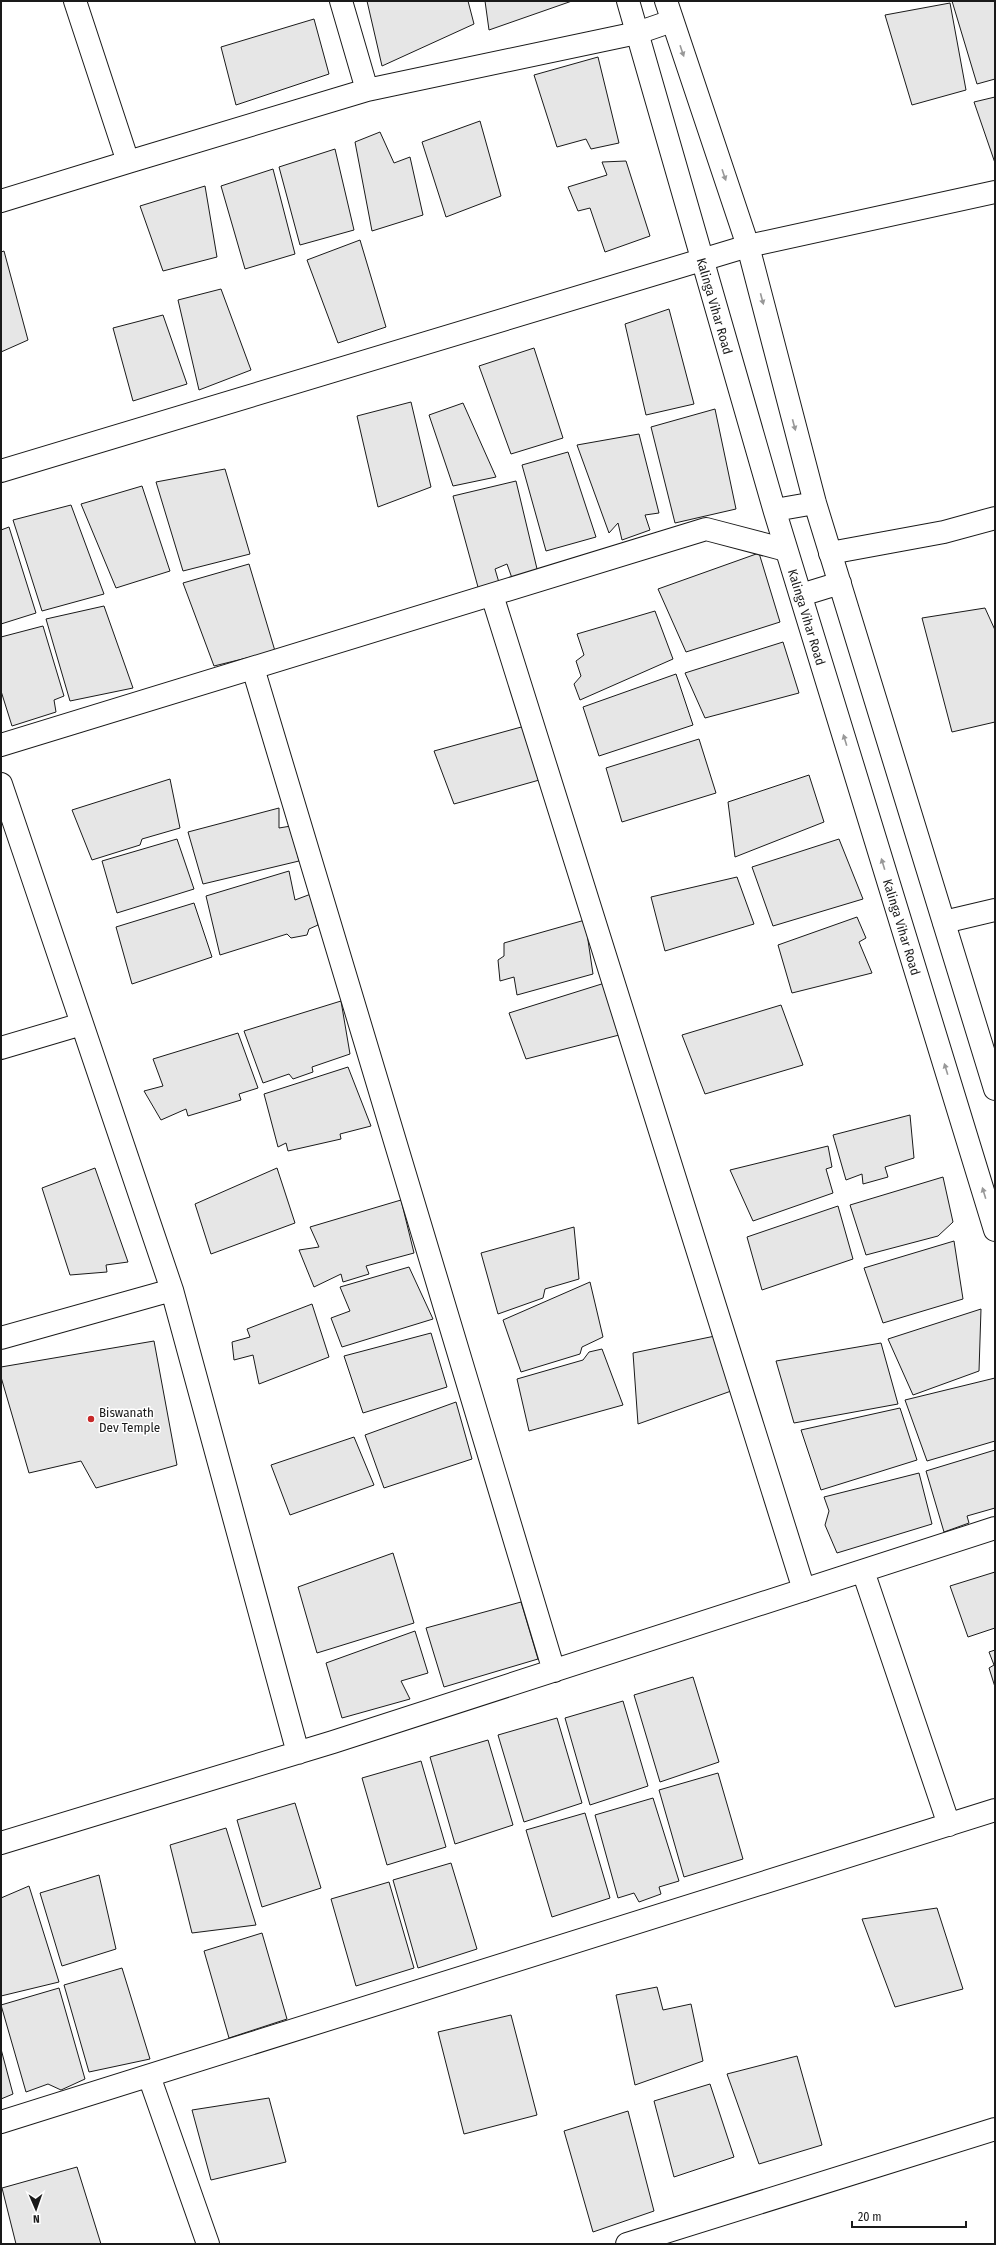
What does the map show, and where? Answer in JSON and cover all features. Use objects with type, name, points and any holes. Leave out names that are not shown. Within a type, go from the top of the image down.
[{"type":"street","points":[[74,1],[128,162]]},
{"type":"street","points":[[341,1],[367,90]]},
{"type":"street","name":"Kalinga Vihar Road","points":[[628,1],[774,510],[995,1230]]},
{"type":"street","points":[[1,201],[367,90],[637,33],[669,11],[748,246],[815,503],[995,1089]]},
{"type":"street","points":[[1,471],[748,246],[995,192]]},
{"type":"street","points":[[774,510],[815,503]]},
{"type":"street","points":[[830,553],[944,532],[995,518]]},
{"type":"street","points":[[1,745],[706,529],[786,550]]},
{"type":"street","points":[[801,595],[840,583]]},
{"type":"street","points":[[492,595],[804,1590]]},
{"type":"street","points":[[252,668],[554,1671]]},
{"type":"street","points":[[1,784],[172,1290],[298,1753]]},
{"type":"street","points":[[944,922],[995,910]]},
{"type":"street","points":[[1,1048],[82,1024]]},
{"type":"street","points":[[1,1338],[172,1290]]},
{"type":"street","points":[[1,1843],[298,1753],[995,1528]]},
{"type":"street","points":[[863,1571],[949,1825]]},
{"type":"street","points":[[1,2122],[995,1810]]},
{"type":"street","points":[[149,2076],[208,2244]]},
{"type":"street","points":[[627,2244],[995,2129]]},
{"type":"building","points":[[367,1],[468,1],[474,24],[382,66]]},
{"type":"building","points":[[485,1],[572,1],[489,30]]},
{"type":"building","points":[[952,1],[995,1],[995,79],[977,84]]},
{"type":"building","points":[[950,3],[966,90],[912,105],[885,15]]},
{"type":"building","points":[[314,19],[329,74],[236,105],[221,47]]},
{"type":"building","points":[[598,57],[619,143],[591,149],[586,139],[557,147],[534,75]]},
{"type":"building","points":[[995,97],[995,163],[974,102]]},
{"type":"building","points":[[480,121],[501,196],[446,217],[422,142]]},
{"type":"building","points":[[380,132],[394,163],[410,157],[423,215],[372,231],[355,142]]},
{"type":"building","points":[[335,149],[354,230],[300,245],[279,167]]},
{"type":"building","points":[[626,161],[650,236],[605,252],[590,208],[578,211],[568,187],[607,175],[602,162]]},
{"type":"building","points":[[273,169],[295,254],[245,269],[221,186]]},
{"type":"building","points":[[205,186],[217,257],[163,271],[140,206]]},
{"type":"building","points":[[360,240],[386,327],[338,343],[307,260]]},
{"type":"building","points":[[4,251],[28,340],[1,352],[1,252]]},
{"type":"building","points":[[221,289],[251,370],[199,390],[178,300]]},
{"type":"building","points":[[669,309],[694,404],[646,415],[625,324]]},
{"type":"building","points":[[163,315],[187,384],[133,401],[113,328]]},
{"type":"building","points":[[534,348],[563,438],[511,454],[479,366]]},
{"type":"building","points":[[411,402],[431,487],[378,507],[357,416]]},
{"type":"building","points":[[463,403],[496,477],[453,486],[429,415]]},
{"type":"building","points":[[715,409],[736,509],[675,523],[651,427]]},
{"type":"building","points":[[639,434],[659,513],[645,515],[650,530],[622,540],[618,523],[609,533],[577,445]]},
{"type":"building","points":[[568,452],[596,537],[546,551],[522,465]]},
{"type":"building","points":[[225,469],[250,554],[183,571],[156,482]]},
{"type":"building","points":[[516,481],[538,573],[513,581],[507,564],[495,569],[500,586],[481,598],[453,496]]},
{"type":"building","points":[[142,486],[170,571],[116,588],[81,504]]},
{"type":"building","points":[[71,505],[104,594],[42,611],[13,520]]},
{"type":"building","points":[[9,527],[36,613],[1,624],[1,530]]},
{"type":"building","points":[[759,553],[780,622],[686,652],[658,589]]},
{"type":"building","points":[[249,564],[275,651],[214,666],[183,583]]},
{"type":"building","points":[[104,606],[133,688],[70,701],[46,619]]},
{"type":"building","points":[[985,608],[995,630],[995,722],[952,732],[922,618]]},
{"type":"building","points":[[655,611],[673,659],[580,700],[574,684],[581,676],[576,661],[584,655],[577,634]]},
{"type":"building","points":[[43,626],[64,696],[54,700],[56,712],[12,726],[1,691],[1,637]]},
{"type":"building","points":[[783,642],[799,693],[705,718],[685,673]]},
{"type":"building","points":[[676,674],[693,725],[599,756],[583,707]]},
{"type":"building","points":[[525,726],[550,777],[454,804],[434,751]]},
{"type":"building","points":[[699,739],[716,793],[622,822],[606,768]]},
{"type":"building","points":[[809,775],[824,822],[735,857],[728,802]]},
{"type":"building","points":[[170,779],[180,828],[142,839],[140,845],[92,860],[72,810]]},
{"type":"building","points":[[279,808],[279,828],[291,826],[299,861],[203,884],[188,832]]},
{"type":"building","points":[[177,839],[194,889],[117,913],[102,861]]},
{"type":"building","points":[[839,839],[863,899],[773,926],[752,867]]},
{"type":"building","points":[[289,871],[295,900],[311,894],[318,925],[309,929],[307,935],[291,938],[287,934],[220,955],[206,896]]},
{"type":"building","points":[[737,877],[754,924],[665,951],[651,897]]},
{"type":"building","points":[[194,903],[212,957],[132,984],[116,927]]},
{"type":"building","points":[[857,917],[866,938],[859,942],[872,973],[792,993],[778,945]]},
{"type":"building","points":[[585,920],[593,974],[517,995],[514,977],[500,981],[498,960],[504,956],[504,943]]},
{"type":"building","points":[[608,982],[623,1034],[526,1059],[509,1013]]},
{"type":"building","points":[[341,1001],[350,1054],[312,1067],[313,1072],[293,1079],[289,1074],[263,1083],[244,1031]]},
{"type":"building","points":[[781,1005],[803,1065],[705,1094],[682,1035]]},
{"type":"building","points":[[238,1033],[258,1088],[239,1094],[241,1100],[188,1116],[186,1109],[161,1120],[144,1091],[163,1086],[153,1059]]},
{"type":"building","points":[[348,1067],[371,1126],[340,1134],[341,1139],[288,1151],[286,1143],[278,1147],[264,1094]]},
{"type":"building","points":[[910,1115],[914,1158],[885,1167],[888,1177],[863,1184],[862,1174],[846,1180],[833,1135]]},
{"type":"building","points":[[828,1146],[832,1167],[826,1169],[833,1193],[753,1221],[730,1170]]},
{"type":"building","points":[[95,1168],[128,1262],[106,1265],[107,1272],[70,1275],[42,1188]]},
{"type":"building","points":[[277,1168],[295,1223],[211,1254],[195,1204]]},
{"type":"building","points":[[943,1177],[953,1222],[938,1236],[866,1255],[850,1205]]},
{"type":"building","points":[[401,1200],[414,1253],[366,1266],[369,1274],[343,1282],[341,1274],[314,1287],[299,1250],[319,1247],[310,1227]]},
{"type":"building","points":[[838,1206],[853,1259],[762,1290],[747,1237]]},
{"type":"building","points":[[574,1227],[579,1279],[545,1289],[543,1298],[498,1314],[481,1253]]},
{"type":"building","points":[[954,1241],[963,1299],[883,1323],[864,1268]]},
{"type":"building","points":[[409,1267],[433,1319],[342,1347],[331,1318],[350,1311],[340,1287]]},
{"type":"building","points":[[590,1282],[603,1337],[582,1347],[580,1354],[521,1372],[503,1320]]},
{"type":"building","points":[[312,1304],[329,1357],[259,1384],[253,1355],[234,1360],[232,1342],[250,1337],[247,1329]]},
{"type":"building","points":[[981,1309],[979,1371],[913,1395],[888,1339]]},
{"type":"building","points":[[431,1333],[447,1387],[363,1413],[344,1356]]},
{"type":"building","points":[[715,1336],[734,1390],[638,1424],[633,1353]]},
{"type":"building","name":"Biswanath Dev Temple","points":[[154,1341],[177,1465],[96,1488],[81,1461],[29,1473],[1,1377],[1,1367]]},
{"type":"building","points":[[881,1343],[898,1404],[794,1423],[776,1361]]},
{"type":"building","points":[[602,1349],[623,1405],[529,1431],[517,1379],[583,1360],[589,1352]]},
{"type":"building","points":[[995,1378],[995,1441],[927,1461],[905,1400]]},
{"type":"building","points":[[456,1402],[472,1459],[384,1488],[365,1435]]},
{"type":"building","points":[[900,1408],[917,1460],[821,1490],[801,1430]]},
{"type":"building","points":[[354,1437],[374,1485],[290,1515],[271,1465]]},
{"type":"building","points":[[995,1450],[995,1508],[967,1516],[969,1523],[944,1532],[926,1471]]},
{"type":"building","points":[[919,1473],[932,1524],[837,1553],[825,1525],[829,1511],[824,1497]]},
{"type":"building","points":[[393,1553],[414,1623],[317,1653],[298,1587]]},
{"type":"building","points":[[995,1572],[995,1628],[968,1637],[950,1586]]},
{"type":"building","points":[[521,1602],[538,1659],[444,1687],[426,1628]]},
{"type":"building","points":[[415,1631],[428,1673],[401,1681],[410,1699],[342,1718],[326,1663]]},
{"type":"building","points":[[995,1650],[995,1687],[989,1668],[994,1665],[989,1652]]},
{"type":"building","points":[[693,1677],[719,1762],[660,1782],[634,1695]]},
{"type":"building","points":[[623,1701],[648,1786],[590,1805],[565,1718]]},
{"type":"building","points":[[557,1718],[582,1803],[524,1822],[498,1735]]},
{"type":"building","points":[[488,1740],[513,1825],[455,1844],[430,1757]]},
{"type":"building","points":[[421,1761],[446,1847],[387,1865],[362,1778]]},
{"type":"building","points":[[718,1773],[743,1859],[684,1877],[659,1790]]},
{"type":"building","points":[[653,1798],[679,1881],[659,1887],[661,1894],[639,1902],[634,1893],[618,1898],[595,1815]]},
{"type":"building","points":[[295,1803],[321,1888],[262,1907],[237,1820]]},
{"type":"building","points":[[585,1813],[610,1898],[552,1917],[526,1830]]},
{"type":"building","points":[[226,1828],[256,1925],[192,1933],[170,1845]]},
{"type":"building","points":[[451,1863],[477,1949],[418,1968],[393,1880]]},
{"type":"building","points":[[99,1875],[116,1949],[62,1966],[40,1893]]},
{"type":"building","points":[[389,1882],[414,1968],[356,1986],[331,1899]]},
{"type":"building","points":[[29,1886],[59,1982],[1,1996],[1,1898]]},
{"type":"building","points":[[937,1908],[963,1989],[895,2007],[862,1919]]},
{"type":"building","points":[[262,1933],[287,2019],[229,2038],[204,1951]]},
{"type":"building","points":[[122,1968],[150,2059],[89,2072],[64,1985]]},
{"type":"building","points":[[657,1987],[663,2010],[691,2004],[703,2061],[635,2085],[616,1995]]},
{"type":"building","points":[[59,1988],[85,2079],[61,2090],[48,2084],[26,2092],[1,2005]]},
{"type":"building","points":[[511,2015],[537,2115],[464,2134],[438,2032]]},
{"type":"building","points":[[1,2049],[13,2094],[1,2099]]},
{"type":"building","points":[[797,2056],[822,2145],[759,2164],[727,2074]]},
{"type":"building","points":[[710,2084],[734,2157],[674,2177],[654,2101]]},
{"type":"building","points":[[269,2098],[286,2162],[211,2180],[192,2110]]},
{"type":"building","points":[[628,2111],[654,2211],[593,2232],[564,2131]]},
{"type":"building","points":[[77,2167],[101,2244],[16,2244],[2,2188]]},
{"type":"place","name":"Biswanath Dev Temple","points":[[91,1419]]}]
